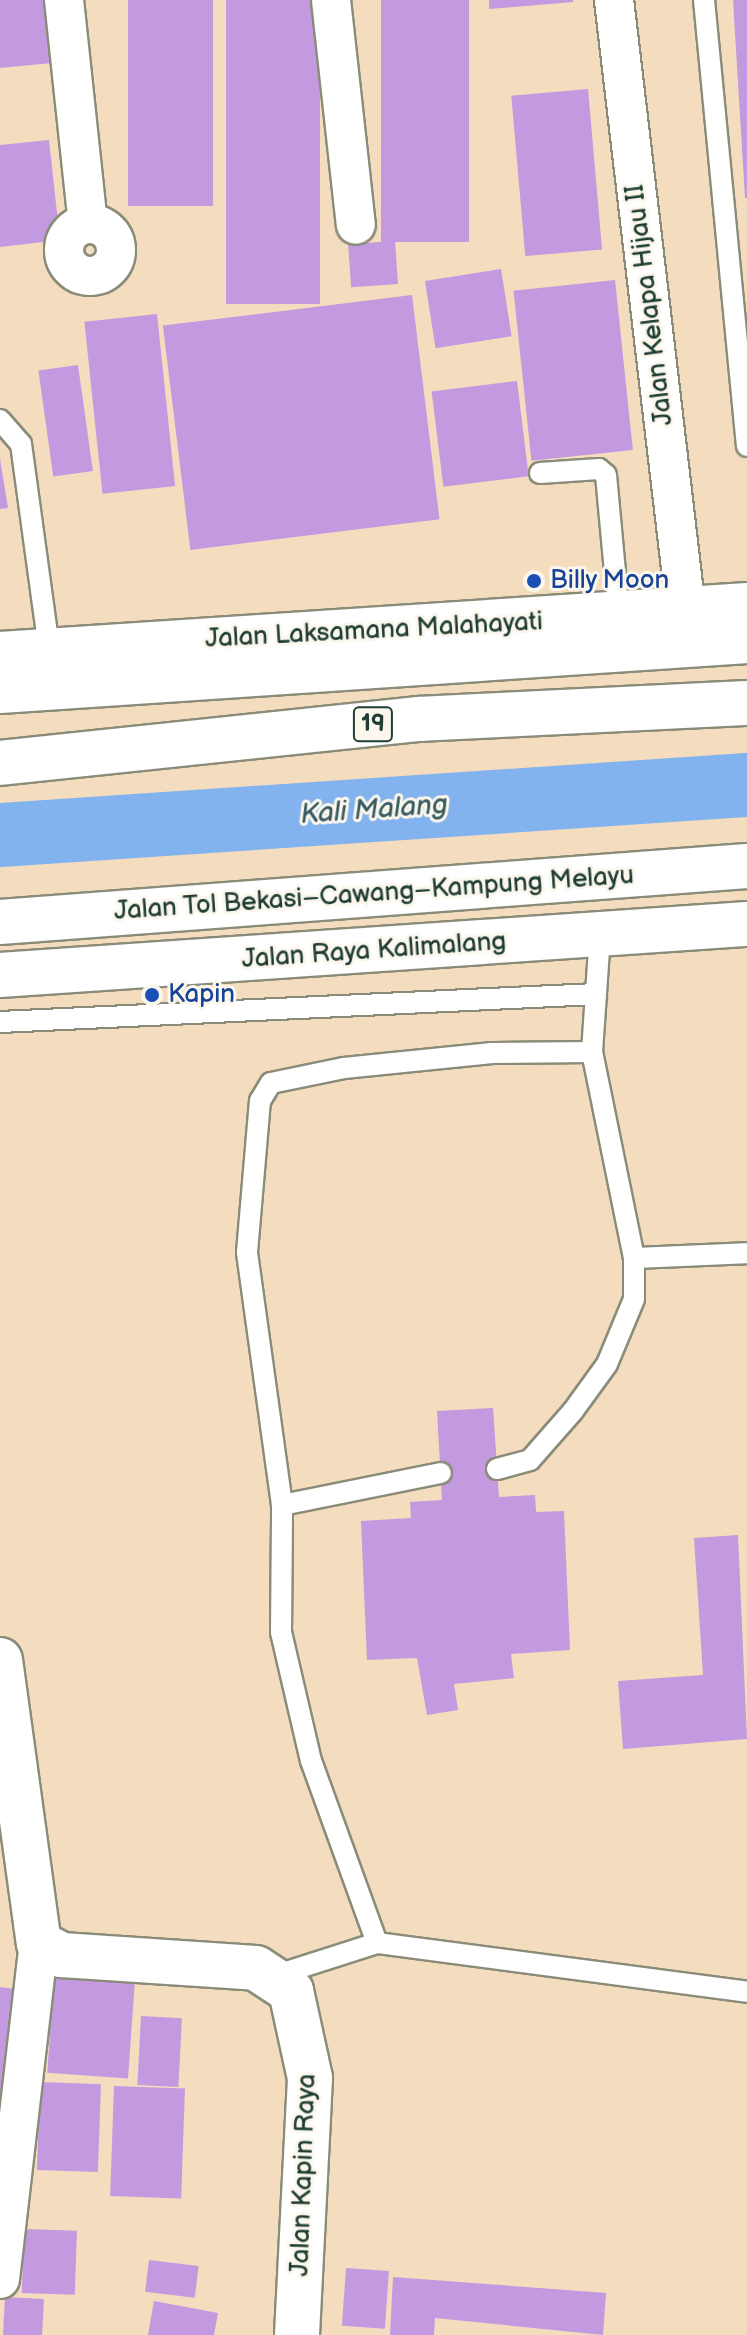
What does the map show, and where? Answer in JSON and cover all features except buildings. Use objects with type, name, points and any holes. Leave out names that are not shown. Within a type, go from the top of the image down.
[{"type":"main road","name":"Jalan Laksamana Malahayati","points":[[0,654],[747,605]]},
{"type":"main road","points":[[0,691],[747,641]]},
{"type":"main road","name":"19","points":[[0,763],[419,719],[747,703]]},
{"type":"main road","name":"Jalan Tol Bekasi–Cawang–Kampung Melayu","points":[[0,922],[747,866]]},
{"type":"main road","name":"Jalan Raya Kalimalang","points":[[0,975],[747,924]]},
{"type":"main road","points":[[0,1660],[39,1943],[62,1955],[277,1975]]},
{"type":"main road","name":"Jalan Kapin Raya","points":[[277,1975],[300,2013],[310,2078],[297,2335]]},
{"type":"street","points":[[64,0],[88,223]]},
{"type":"street","points":[[331,0],[356,225]]},
{"type":"street","name":"Jalan Kelapa Hijau II","points":[[614,0],[686,610]]},
{"type":"street","points":[[0,2279],[39,1943]]},
{"type":"lane","points":[[704,0],[746,441]]},
{"type":"lane","points":[[0,420],[21,444],[49,649]]},
{"type":"lane","points":[[540,473],[599,469],[606,475],[619,615]]},
{"type":"lane","points":[[497,1469],[530,1460],[607,1364],[634,1299],[634,1258],[592,1052],[600,934]]},
{"type":"lane","points":[[0,1022],[596,994]]},
{"type":"lane","points":[[377,1943],[311,1761],[281,1632],[282,1505],[247,1252],[254,1126],[271,1083],[477,1055],[592,1052]]},
{"type":"lane","points":[[634,1258],[747,1253]]},
{"type":"lane","points":[[282,1505],[441,1473]]},
{"type":"lane","points":[[277,1975],[377,1943],[747,1992]]},
{"type":"waterway","name":"Kali Malang","points":[[0,835],[747,785]]},
{"type":"place","name":"Billy Moon","points":[[534,581]]},
{"type":"place","name":"Kapin","points":[[152,995]]}]
